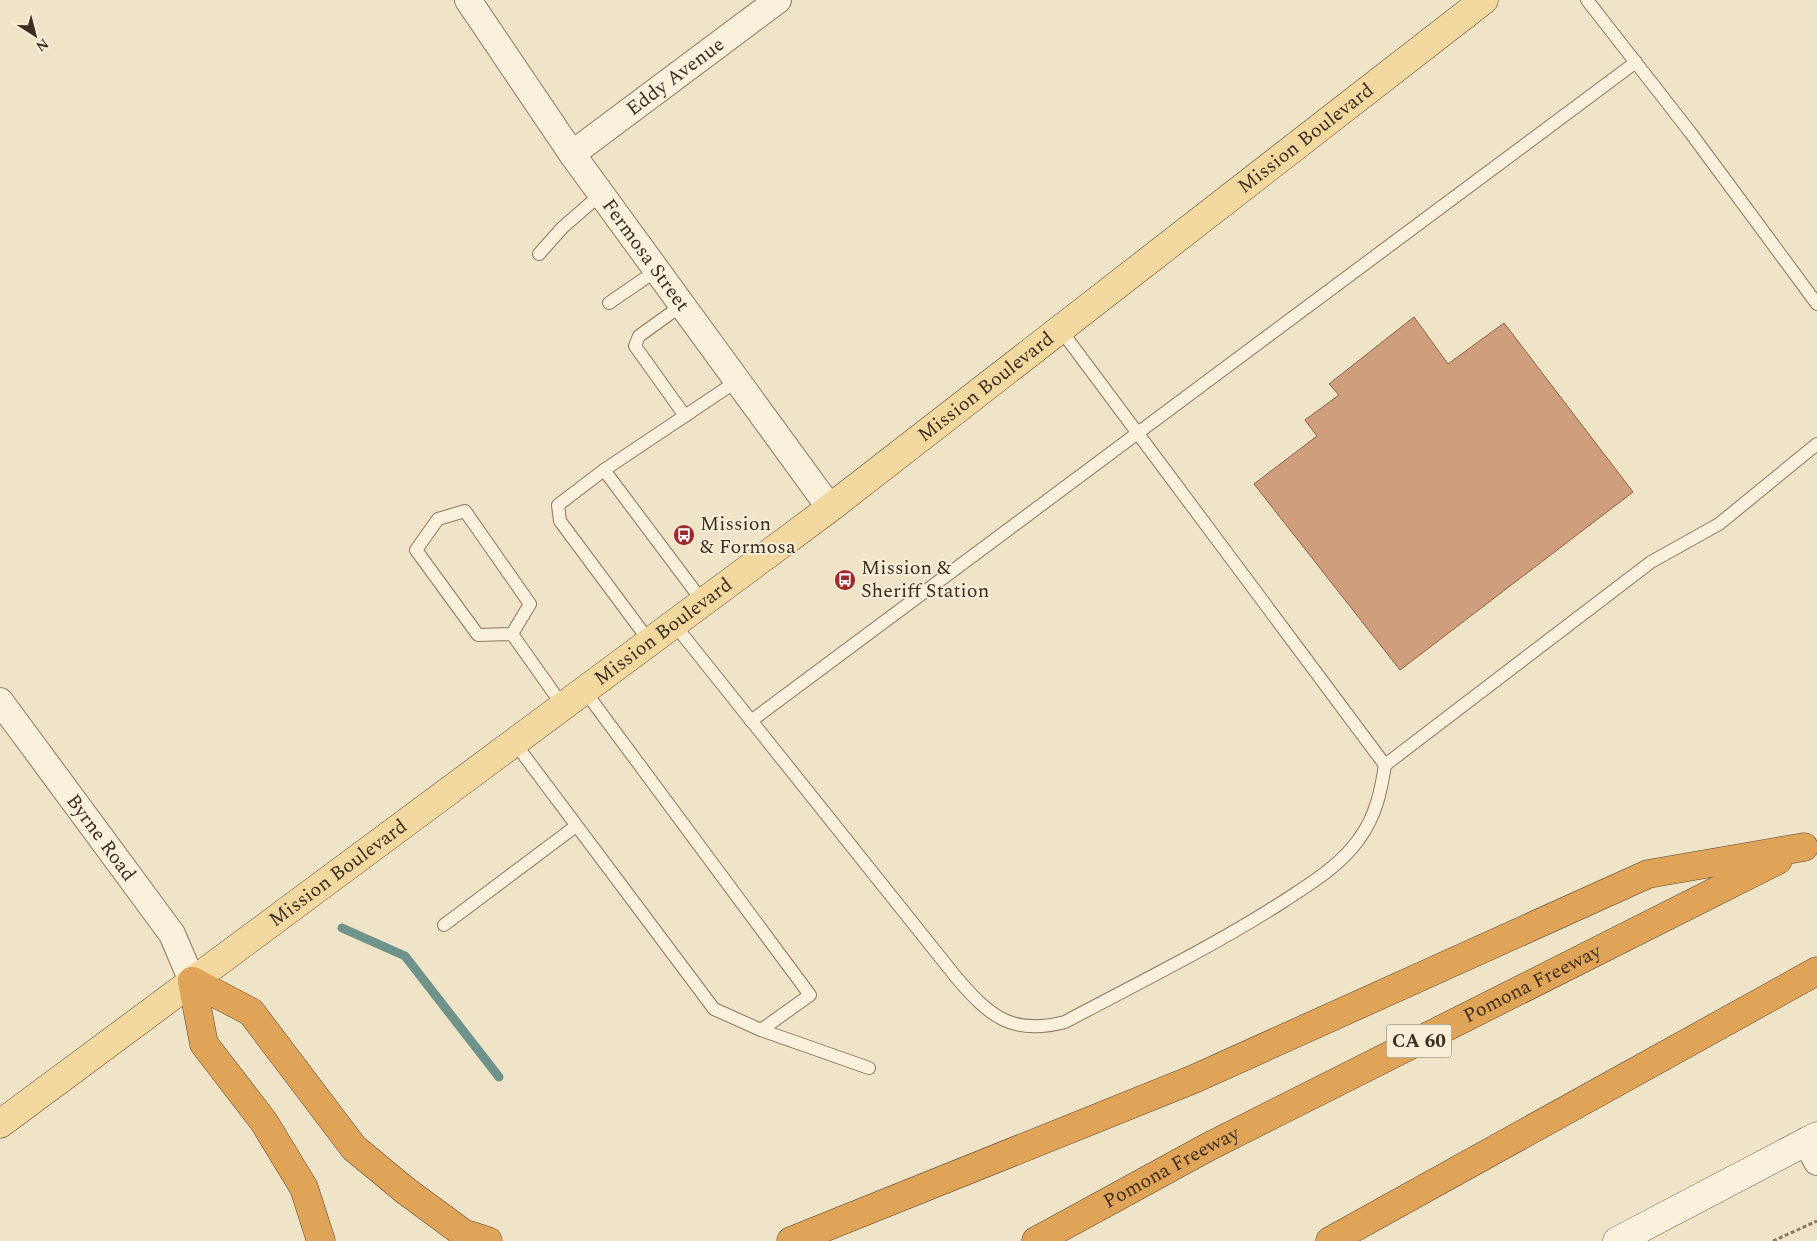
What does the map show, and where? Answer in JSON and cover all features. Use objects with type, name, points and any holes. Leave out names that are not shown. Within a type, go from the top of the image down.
[{"type":"highway","points":[[792,1241],[1194,1079],[1648,874],[1811,844]]},
{"type":"highway","name":"Pomona Freeway","points":[[1036,1241],[1208,1147],[1811,844]]},
{"type":"highway","points":[[1330,1241],[1817,971]]},
{"type":"highway","points":[[192,980],[204,1044],[264,1122],[304,1188],[321,1241]]},
{"type":"highway","points":[[192,980],[251,1012],[354,1148],[406,1191],[463,1233],[488,1241]]},
{"type":"main road","name":"Mission Boulevard","points":[[0,1124],[830,508],[1484,0]]},
{"type":"street","name":"Fermosa Street","points":[[468,0],[572,154],[830,508]]},
{"type":"street","name":"Eddy Avenue","points":[[572,154],[778,0]]},
{"type":"street","name":"Byrne Road","points":[[0,700],[172,934],[192,980]]},
{"type":"street","points":[[1617,1241],[1813,1146]]},
{"type":"lane","points":[[1587,0],[1636,62],[1817,304]]},
{"type":"lane","points":[[751,721],[1636,62]]},
{"type":"lane","points":[[539,254],[562,228],[601,194]]},
{"type":"lane","points":[[609,303],[657,270]]},
{"type":"lane","points":[[682,305],[640,336],[635,346],[685,416]]},
{"type":"lane","points":[[674,624],[975,999],[994,1016],[1013,1025],[1030,1027],[1049,1026],[1065,1022],[1250,923],[1316,881],[1344,858],[1370,822],[1381,794],[1385,765],[1060,329]]},
{"type":"lane","points":[[650,642],[560,521],[558,506],[604,470],[737,381]]},
{"type":"lane","points":[[1385,765],[1651,562],[1719,524],[1817,444]]},
{"type":"lane","points":[[604,470],[703,602]]},
{"type":"lane","points":[[465,511],[530,604],[512,634],[478,635],[416,550],[438,519],[465,511]]},
{"type":"lane","points":[[512,634],[563,706]]},
{"type":"lane","points":[[584,690],[810,995],[761,1030]]},
{"type":"lane","points":[[514,742],[714,1009],[761,1030],[868,1068]]},
{"type":"lane","points":[[444,925],[576,826]]},
{"type":"path","points":[[1773,1241],[1817,1221]]},
{"type":"building","points":[[1414,317],[1448,364],[1504,323],[1633,492],[1400,670],[1254,484],[1317,436],[1305,420],[1339,395],[1329,384]]},
{"type":"waterway","points":[[342,928],[405,956],[499,1077]]},
{"type":"place","name":"Mission & Formosa","points":[[684,535]]},
{"type":"place","name":"Mission & Sheriff Station","points":[[845,580]]}]
